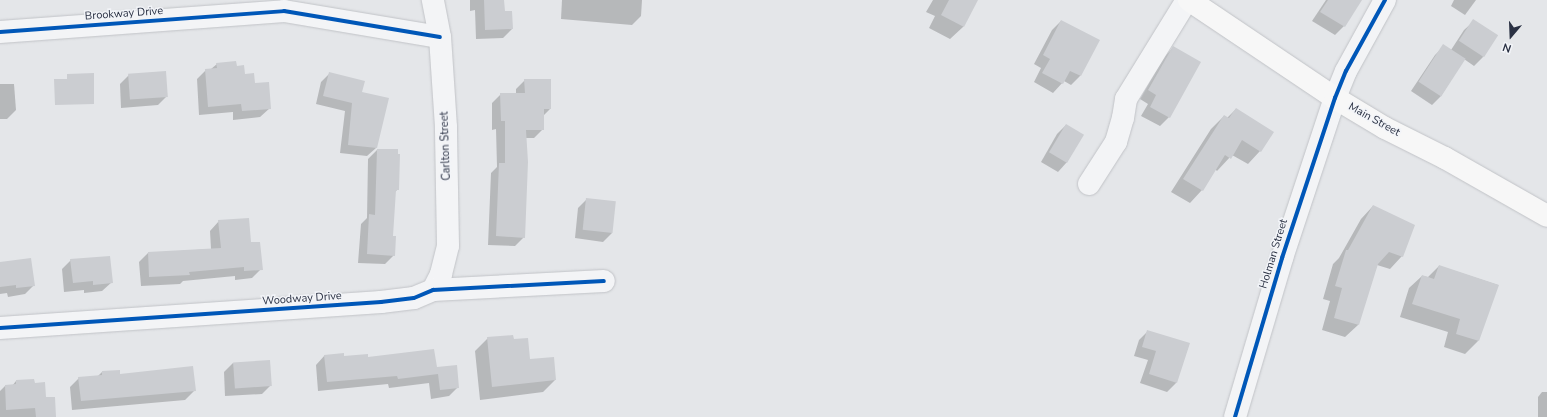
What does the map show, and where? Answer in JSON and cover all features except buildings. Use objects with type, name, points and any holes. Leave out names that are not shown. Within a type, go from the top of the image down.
[{"type":"main road","name":"Main Street","points":[[1188,0],[1334,98],[1385,128],[1445,158],[1547,216]]},
{"type":"street","name":"Carlton Street","points":[[433,290],[441,274],[448,246],[446,127],[440,37],[434,0]]},
{"type":"street","points":[[1090,184],[1116,142],[1124,118],[1126,99],[1188,0]]},
{"type":"street","name":"Holman Street","points":[[1235,417],[1280,266],[1334,98],[1346,71],[1385,0]]},
{"type":"street","name":"Brookway Drive","points":[[0,32],[284,11],[440,37]]},
{"type":"street","name":"Woodway Drive","points":[[0,328],[381,302],[414,298],[433,290],[604,281]]},
{"type":"cycle path","points":[[1235,417],[1282,258],[1335,98],[1346,71],[1385,0]]},
{"type":"cycle path","points":[[0,32],[284,11],[440,37]]},
{"type":"cycle path","points":[[0,328],[381,302],[414,298],[433,290],[604,281]]}]
